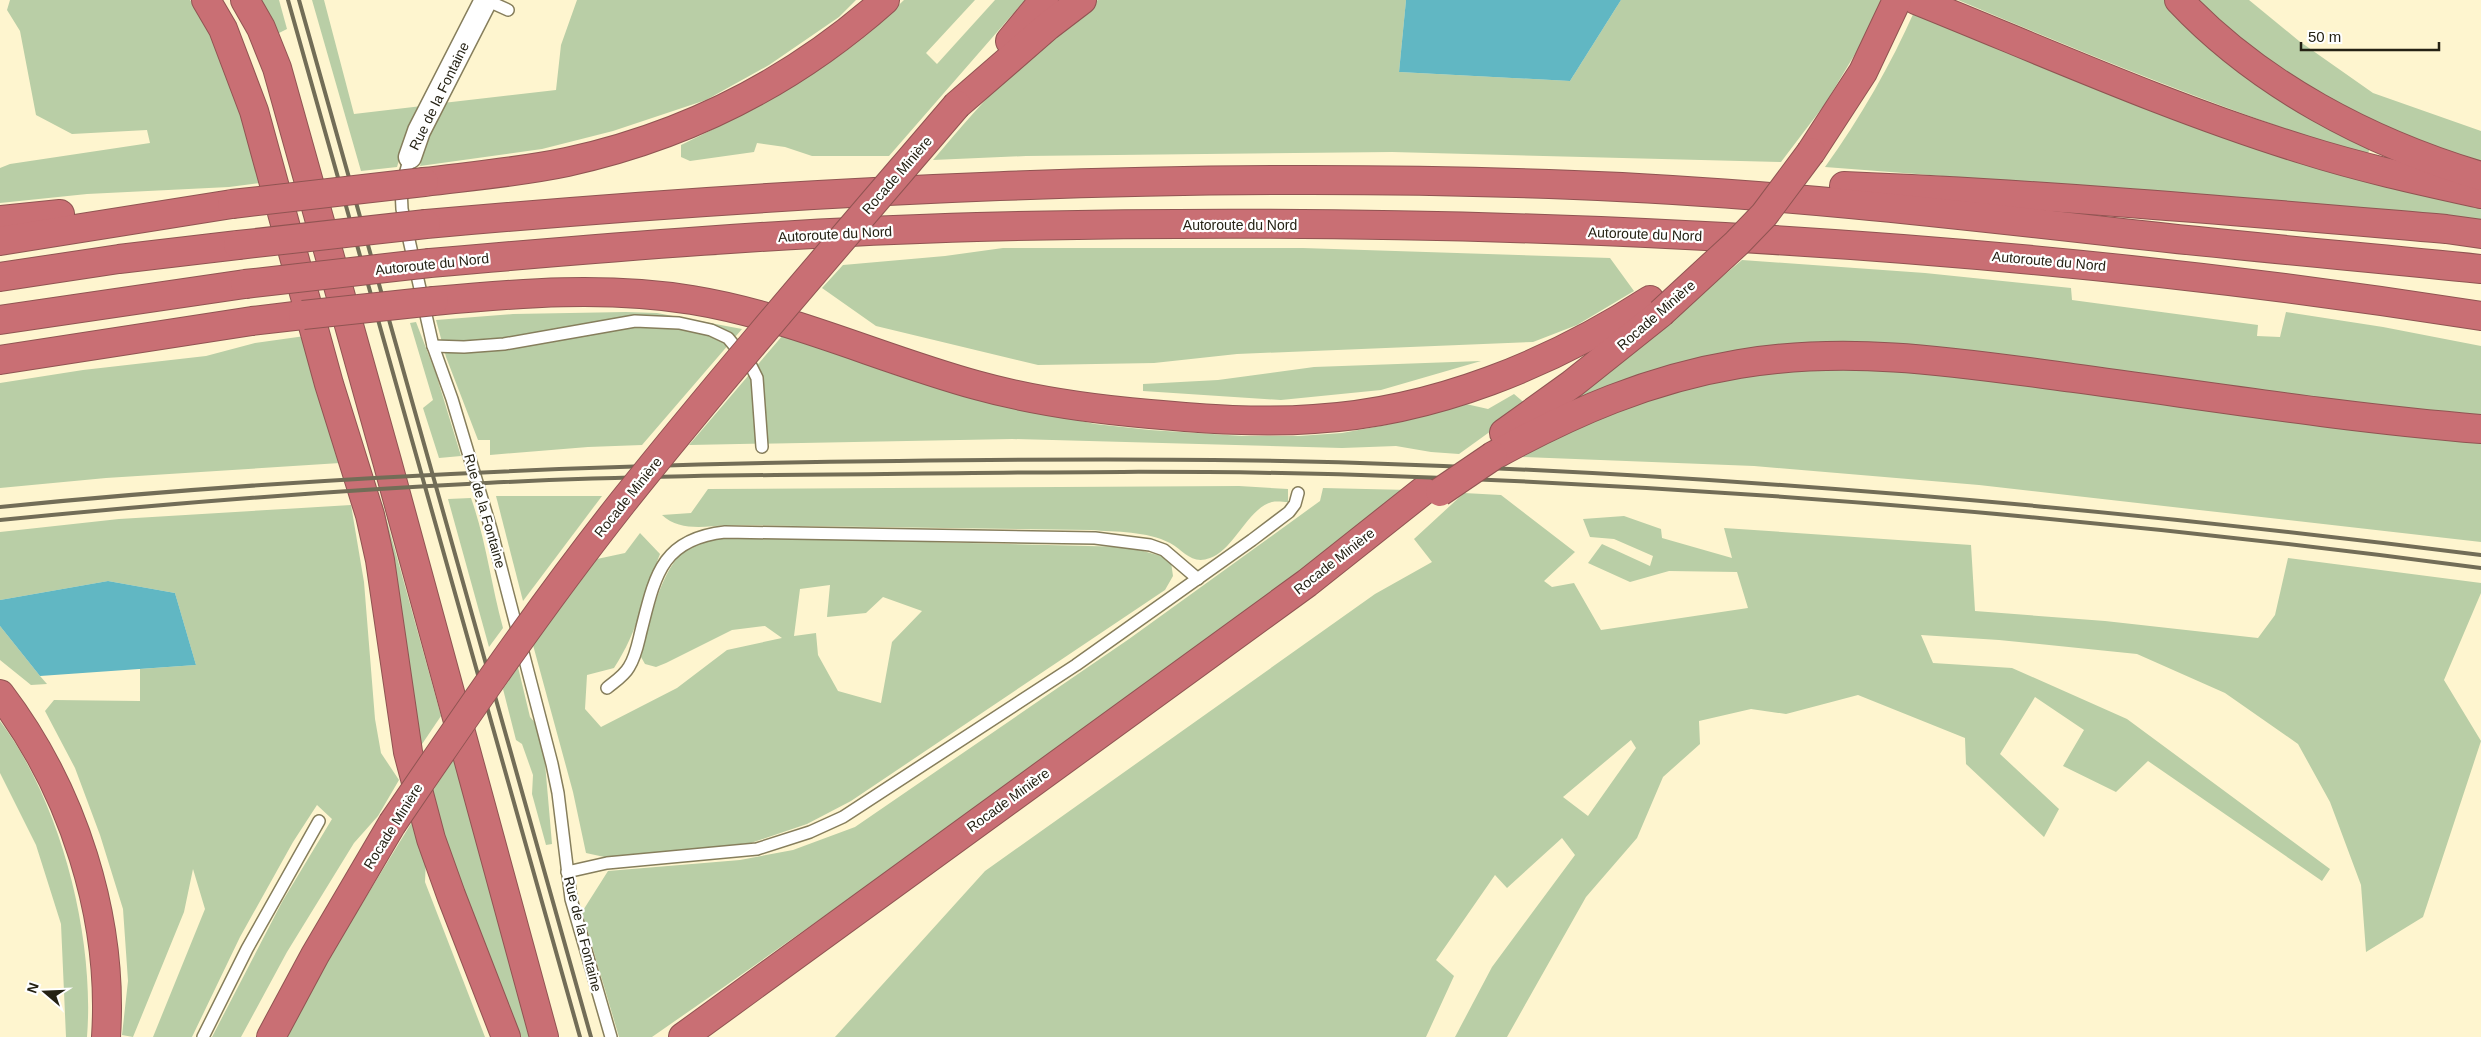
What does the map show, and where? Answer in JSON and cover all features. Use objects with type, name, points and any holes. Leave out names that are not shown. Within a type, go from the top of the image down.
[{"type":"highway","points":[[206,0],[223,30],[254,111],[329,384],[370,515],[380,560],[408,752],[431,839],[506,1037]]},
{"type":"highway","points":[[245,0],[261,28],[279,78],[387,462],[544,1037]]},
{"type":"highway","points":[[0,241],[232,204],[497,174],[567,162],[614,151],[690,124],[724,109],[792,71],[819,53],[885,0]]},
{"type":"highway","name":"Rocade Minière","points":[[271,1037],[315,955],[392,824],[500,665],[622,503],[1044,0]]},
{"type":"highway","points":[[957,106],[1048,26],[1082,0]]},
{"type":"highway","name":"Rocade Minière","points":[[683,1037],[1484,455],[1572,384],[1655,306],[1737,243],[1764,216],[1811,152],[1863,72],[1897,0]]},
{"type":"highway","points":[[1916,0],[2153,96],[2259,135],[2352,164],[2481,194]]},
{"type":"highway","points":[[2179,0],[2238,53],[2318,107],[2378,138],[2481,176]]},
{"type":"highway","points":[[0,277],[119,259],[238,245],[426,224],[606,208],[793,195],[1169,181],[1395,180],[1557,184],[1761,196],[1949,213],[2136,235],[2481,269]]},
{"type":"highway","points":[[1761,196],[1815,185],[1938,190],[2227,210],[2446,229],[2481,234]]},
{"type":"highway","points":[[0,220],[105,210],[232,204]]},
{"type":"highway","name":"Autoroute du Nord","points":[[0,320],[245,284],[430,263],[679,243],[973,227],[1288,224],[1786,239],[2121,267],[2414,305],[2481,316]]},
{"type":"highway","points":[[0,360],[252,321],[508,294],[598,292],[692,300],[735,308],[795,326],[926,371],[1026,396],[1120,412],[1224,419],[1278,420],[1352,416],[1401,407],[1445,395],[1543,359],[1655,306]]},
{"type":"highway","points":[[2414,305],[2481,322]]},
{"type":"highway","points":[[1484,455],[1616,396],[1663,381],[1758,362],[1838,356],[1947,361],[2315,411],[2481,429]]},
{"type":"highway","points":[[0,694],[19,719],[43,761],[66,810],[87,872],[98,916],[106,982],[106,1037]]},
{"type":"street","name":"Rue de la Fontaine","points":[[410,157],[420,132],[486,0]]},
{"type":"lane","points":[[486,0],[508,10]]},
{"type":"lane","name":"Rue de la Fontaine","points":[[410,157],[401,188],[402,209],[433,346],[452,399],[491,529],[552,764],[558,793],[571,899],[611,1037]]},
{"type":"lane","points":[[433,346],[464,347],[504,344],[634,321],[679,323],[711,330],[728,338],[751,366],[757,378],[762,447]]},
{"type":"lane","points":[[567,872],[607,863],[757,849],[818,828],[843,817],[895,785],[1076,665],[1198,579],[1289,512],[1295,504],[1298,493]]},
{"type":"lane","points":[[607,688],[622,676],[635,655],[654,588],[665,560],[686,541],[708,534],[735,532],[1112,540],[1150,545],[1164,550],[1198,579]]},
{"type":"lane","points":[[203,1037],[247,949],[319,821]]},
{"type":"green space","points":[[10,0],[190,0],[198,9],[231,81],[260,183],[229,187],[87,194],[0,203],[0,168],[10,164],[150,143],[147,130],[72,134],[36,115],[20,31],[7,10]]},
{"type":"green space","points":[[261,0],[279,0],[287,29],[277,34]]},
{"type":"green space","points":[[312,0],[324,0],[354,114],[422,106],[404,144],[397,167],[361,171]]},
{"type":"green space","points":[[577,0],[856,0],[839,17],[769,65],[706,100],[613,131],[542,149],[420,166],[426,143],[443,103],[556,90],[561,45]]},
{"type":"green space","points":[[904,0],[975,0],[926,53],[937,64],[995,0],[1025,0],[889,156],[812,156],[785,147],[757,143],[754,152],[690,161],[681,157],[681,145],[751,109],[841,55],[862,39]]},
{"type":"green space","points":[[1098,0],[1406,0],[1399,72],[1570,81],[1621,0],[1881,0],[1861,44],[1825,104],[1781,162],[1392,152],[1026,156],[933,160],[990,95],[1030,54],[1074,17]]},
{"type":"green space","points":[[1958,0],[2169,0],[2372,143],[2367,156],[2315,139],[2161,83]]},
{"type":"green space","points":[[2196,0],[2249,0],[2299,41],[2373,93],[2481,131],[2481,163],[2358,118],[2275,68]]},
{"type":"green space","points":[[1915,10],[2481,205],[2481,223],[2139,191],[1825,167],[1874,91]]},
{"type":"green space","points":[[1003,248],[1303,248],[1610,258],[1634,291],[1577,325],[1533,342],[1237,354],[1154,363],[1038,365],[876,326],[822,288],[843,265],[945,256]]},
{"type":"green space","points":[[1742,260],[1925,273],[2071,288],[2072,300],[2258,325],[2257,336],[2280,337],[2286,312],[2383,327],[2481,346],[2481,422],[1842,348],[1571,407],[1568,402]]},
{"type":"green space","points":[[657,313],[742,329],[642,445],[588,447],[490,455],[490,440],[478,440],[446,357],[436,320],[513,314]]},
{"type":"green space","points":[[416,322],[436,374],[461,456],[439,458],[423,408],[433,400],[410,323]]},
{"type":"green space","points":[[783,335],[898,376],[984,400],[1095,424],[1150,430],[1243,436],[1299,436],[1342,433],[1386,425],[1466,404],[1488,409],[1514,394],[1527,405],[1459,454],[1431,452],[1396,446],[1342,448],[1012,439],[689,445]]},
{"type":"green space","points":[[305,336],[340,463],[106,478],[0,488],[0,383],[83,370],[206,356],[255,343]]},
{"type":"green space","points":[[1481,361],[1381,390],[1281,400],[1143,391],[1143,384],[1218,380],[1314,367]]},
{"type":"green space","points":[[1903,368],[2481,440],[2481,542],[1979,485],[1754,466],[1522,457],[1571,430],[1627,405],[1693,385],[1767,369]]},
{"type":"green space","points":[[1239,486],[1288,489],[1288,502],[1272,502],[1263,506],[1248,520],[1219,554],[1204,560],[1188,556],[1161,539],[1121,532],[726,525],[692,527],[676,524],[662,515],[691,513],[708,489]]},
{"type":"green space","points":[[1323,488],[1409,490],[1033,766],[843,903],[652,1037],[619,1037],[582,912],[608,871],[740,860],[793,850],[855,827],[1129,639],[1320,501]]},
{"type":"green space","points":[[1464,493],[1501,495],[1575,552],[1544,581],[1552,587],[1574,583],[1601,630],[1748,608],[1737,572],[1669,571],[1630,582],[1588,563],[1602,544],[1650,566],[1653,556],[1614,539],[1590,537],[1583,519],[1624,516],[1661,529],[1662,538],[1732,558],[1724,528],[1971,545],[1975,611],[2105,621],[2258,638],[2275,615],[2288,558],[2481,583],[2481,593],[2444,680],[2481,741],[2423,917],[2366,952],[2361,885],[2330,802],[2298,744],[2225,693],[2137,654],[1999,640],[1921,635],[1933,663],[2012,668],[2127,719],[2330,869],[2322,881],[2148,761],[2116,792],[2063,766],[2084,730],[2035,697],[2000,754],[2059,809],[2044,837],[1966,764],[1965,738],[1858,695],[1786,714],[1751,709],[1699,721],[1700,744],[1663,777],[1637,838],[1586,897],[1507,1037],[1455,1037],[1492,967],[1575,855],[1562,838],[1507,888],[1495,875],[1436,960],[1454,976],[1426,1037],[835,1037],[985,871],[1375,594],[1432,562],[1414,539]],"holes":[[[1631,740],[1636,748],[1588,816],[1563,797]]]},
{"type":"green space","points":[[496,496],[602,496],[523,601]]},
{"type":"green space","points":[[471,498],[481,530],[503,628],[489,647],[448,499]]},
{"type":"green space","points":[[373,503],[382,503],[441,716],[418,750]]},
{"type":"green space","points":[[351,505],[364,582],[375,719],[381,753],[399,780],[378,816],[354,843],[287,952],[241,1037],[212,1037],[282,902],[332,819],[317,805],[293,842],[240,937],[192,1037],[153,1037],[205,909],[193,869],[184,912],[133,1037],[122,1035],[128,981],[123,909],[100,835],[75,768],[45,711],[54,700],[140,701],[140,669],[196,665],[175,593],[108,581],[0,600],[0,532],[119,519]]},
{"type":"green space","points":[[640,533],[660,554],[635,626],[614,668],[587,675],[585,709],[601,727],[677,688],[727,650],[782,638],[765,626],[732,630],[656,667],[645,664],[641,657],[653,610],[666,575],[686,549],[699,542],[730,537],[1129,547],[1161,556],[1171,562],[1173,576],[1165,590],[851,801],[807,824],[751,843],[609,858],[586,853],[573,792],[533,645],[597,559],[625,553]],"holes":[[[830,585],[827,617],[866,613],[883,597],[922,611],[892,642],[881,703],[838,691],[818,655],[816,633],[794,636],[800,589]]]},
{"type":"green space","points":[[0,626],[47,684],[31,685],[0,660]]},
{"type":"green space","points":[[518,667],[530,717],[537,725],[545,763],[552,844],[546,845],[532,794],[533,775],[522,744],[516,740],[503,689]]},
{"type":"green space","points":[[0,721],[22,754],[40,790],[56,830],[69,872],[79,914],[85,957],[88,998],[87,1037],[66,1037],[61,924],[36,845],[0,773]]},
{"type":"green space","points":[[455,757],[529,1037],[515,1037],[428,798]]},
{"type":"green space","points":[[412,822],[426,858],[425,882],[485,1037],[285,1037],[325,964]]},
{"type":"water","points":[[1406,0],[1621,0],[1570,81],[1399,72]]},
{"type":"water","points":[[108,581],[175,593],[196,665],[40,676],[0,626],[0,600]]},
{"type":"railway","points":[[288,0],[580,1037]]},
{"type":"railway","points":[[299,0],[591,1037]]},
{"type":"railway","points":[[0,507],[336,480],[673,465],[956,460],[1302,461],[1501,468],[1781,485],[1922,496],[2202,522],[2481,555]]},
{"type":"railway","points":[[0,520],[304,494],[425,486],[586,479],[736,475],[1064,472],[1301,473],[1501,480],[1782,497],[1922,508],[2203,534],[2481,568]]}]
